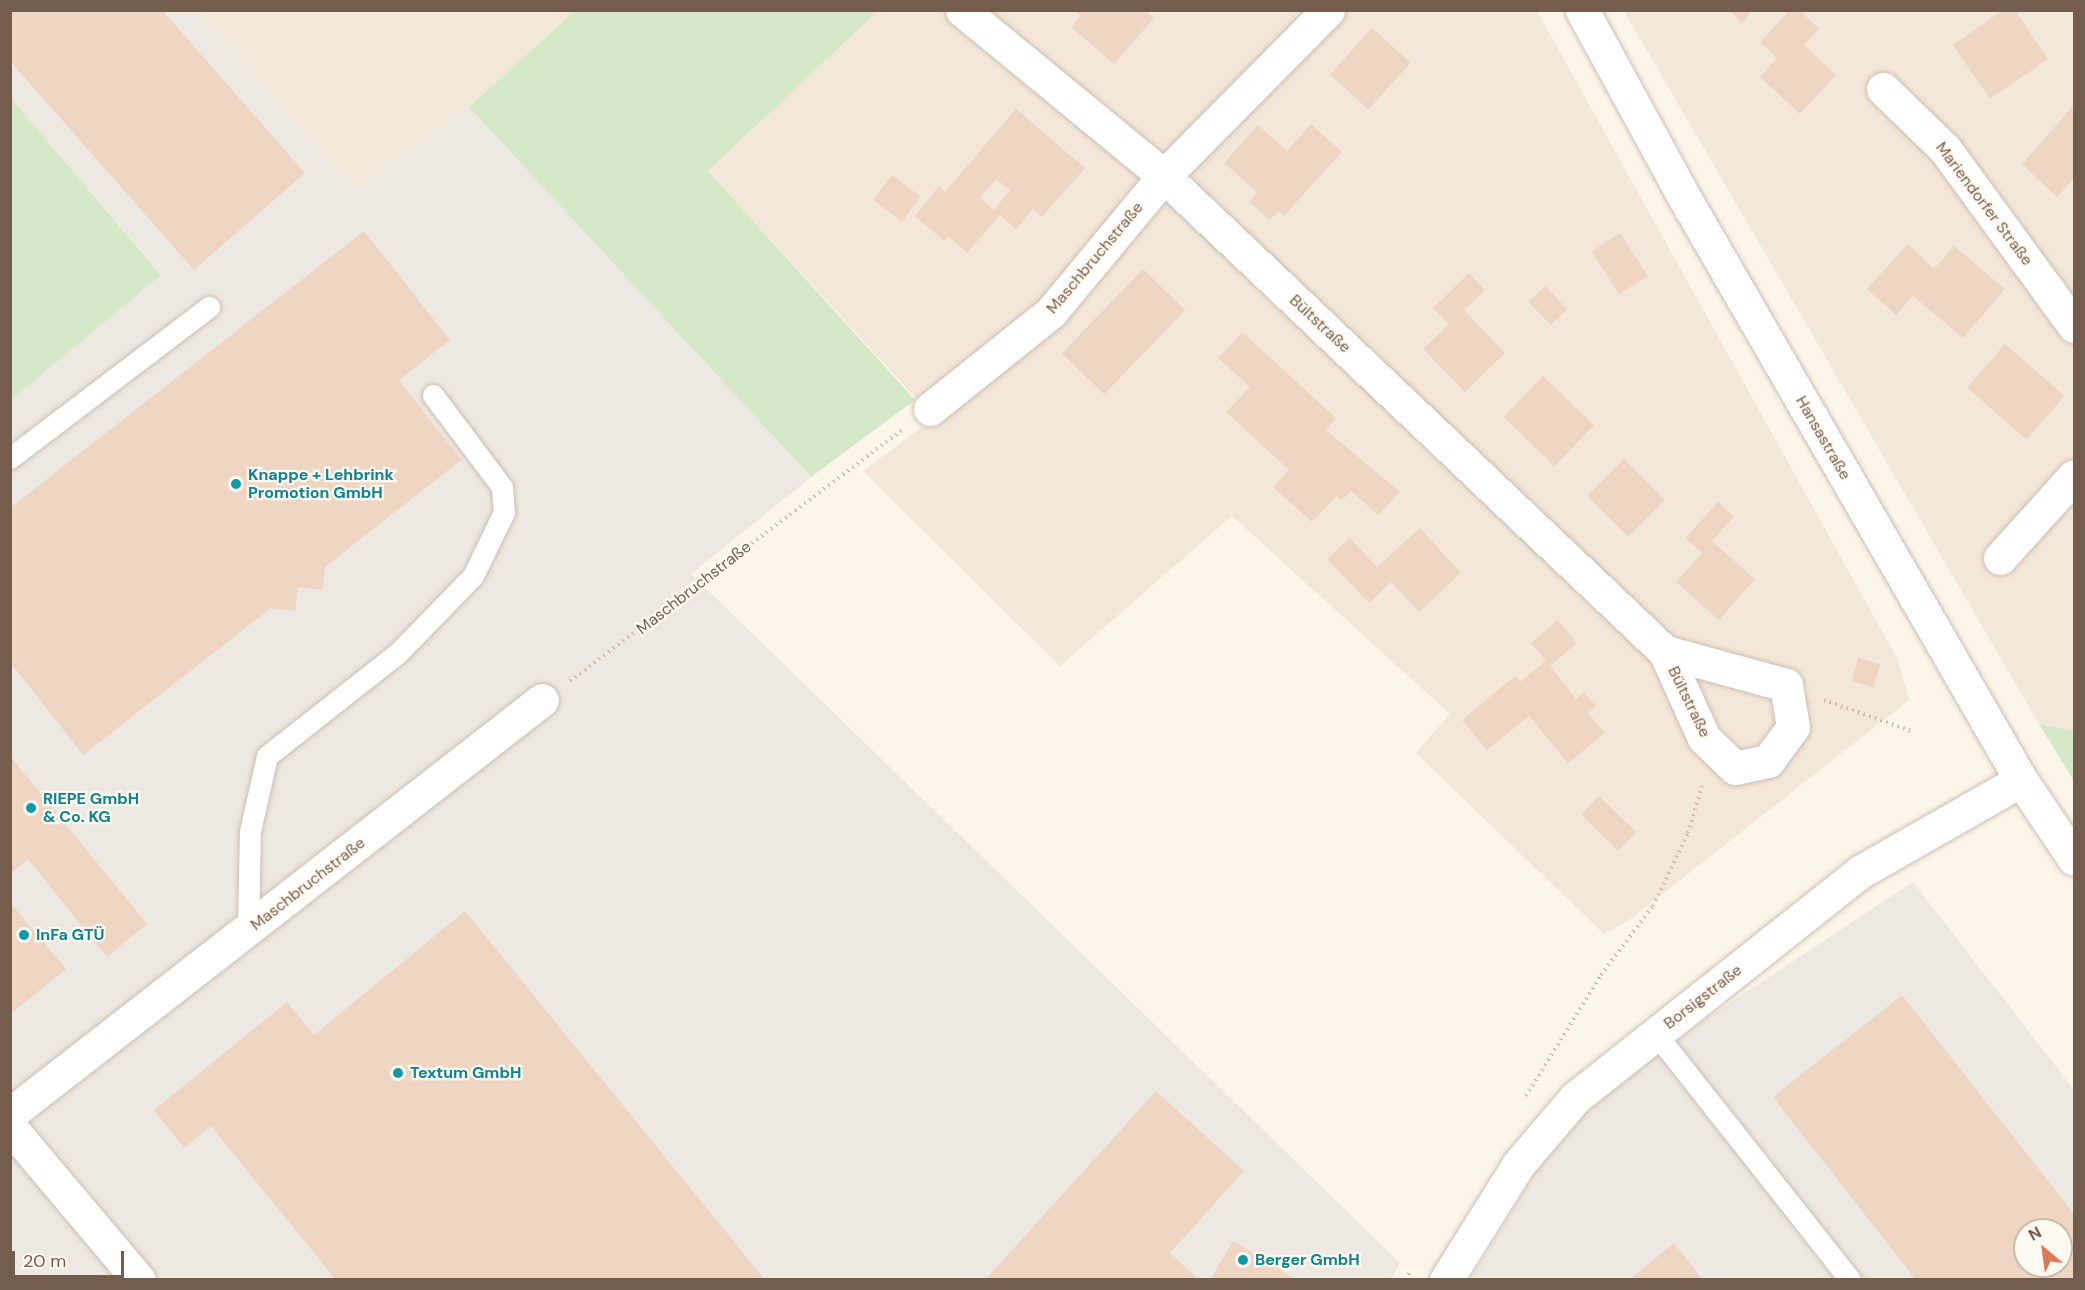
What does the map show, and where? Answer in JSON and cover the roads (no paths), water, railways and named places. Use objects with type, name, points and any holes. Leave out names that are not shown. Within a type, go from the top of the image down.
[{"type":"street","name":"Bültstraße","points":[[962,10],[1164,176],[1665,652],[1704,738],[1734,768],[1768,761],[1793,727],[1785,685],[1665,652]]},
{"type":"street","name":"Maschbruchstraße","points":[[930,409],[1051,312],[1164,176],[1328,10]]},
{"type":"street","name":"Hansastraße","points":[[1582,10],[1680,190],[2021,780],[2074,859]]},
{"type":"street","name":"Mariendorfer Straße","points":[[1883,89],[1945,148],[2074,326]]},
{"type":"street","points":[[2000,558],[2074,476]]},
{"type":"street","name":"Maschbruchstraße","points":[[10,1114],[542,700]]},
{"type":"street","name":"Borsigstraße","points":[[1446,1280],[1518,1165],[1575,1098],[1860,872],[2021,780]]},
{"type":"street","points":[[10,1126],[139,1280]]},
{"type":"lane","points":[[10,458],[209,307]]},
{"type":"lane","points":[[248,931],[250,831],[267,756],[398,652],[473,576],[504,512],[502,486],[433,395]]},
{"type":"lane","points":[[1656,1034],[1850,1280]]},
{"type":"place","name":"Knappe + Lehbrink Promotion GmbH","points":[[236,484]]},
{"type":"place","name":"RIEPE GmbH & Co. KG","points":[[31,808]]},
{"type":"place","name":"InFa GTÜ","points":[[24,935]]},
{"type":"place","name":"Textum GmbH","points":[[398,1073]]},
{"type":"place","name":"Berger GmbH","points":[[1243,1260]]}]
